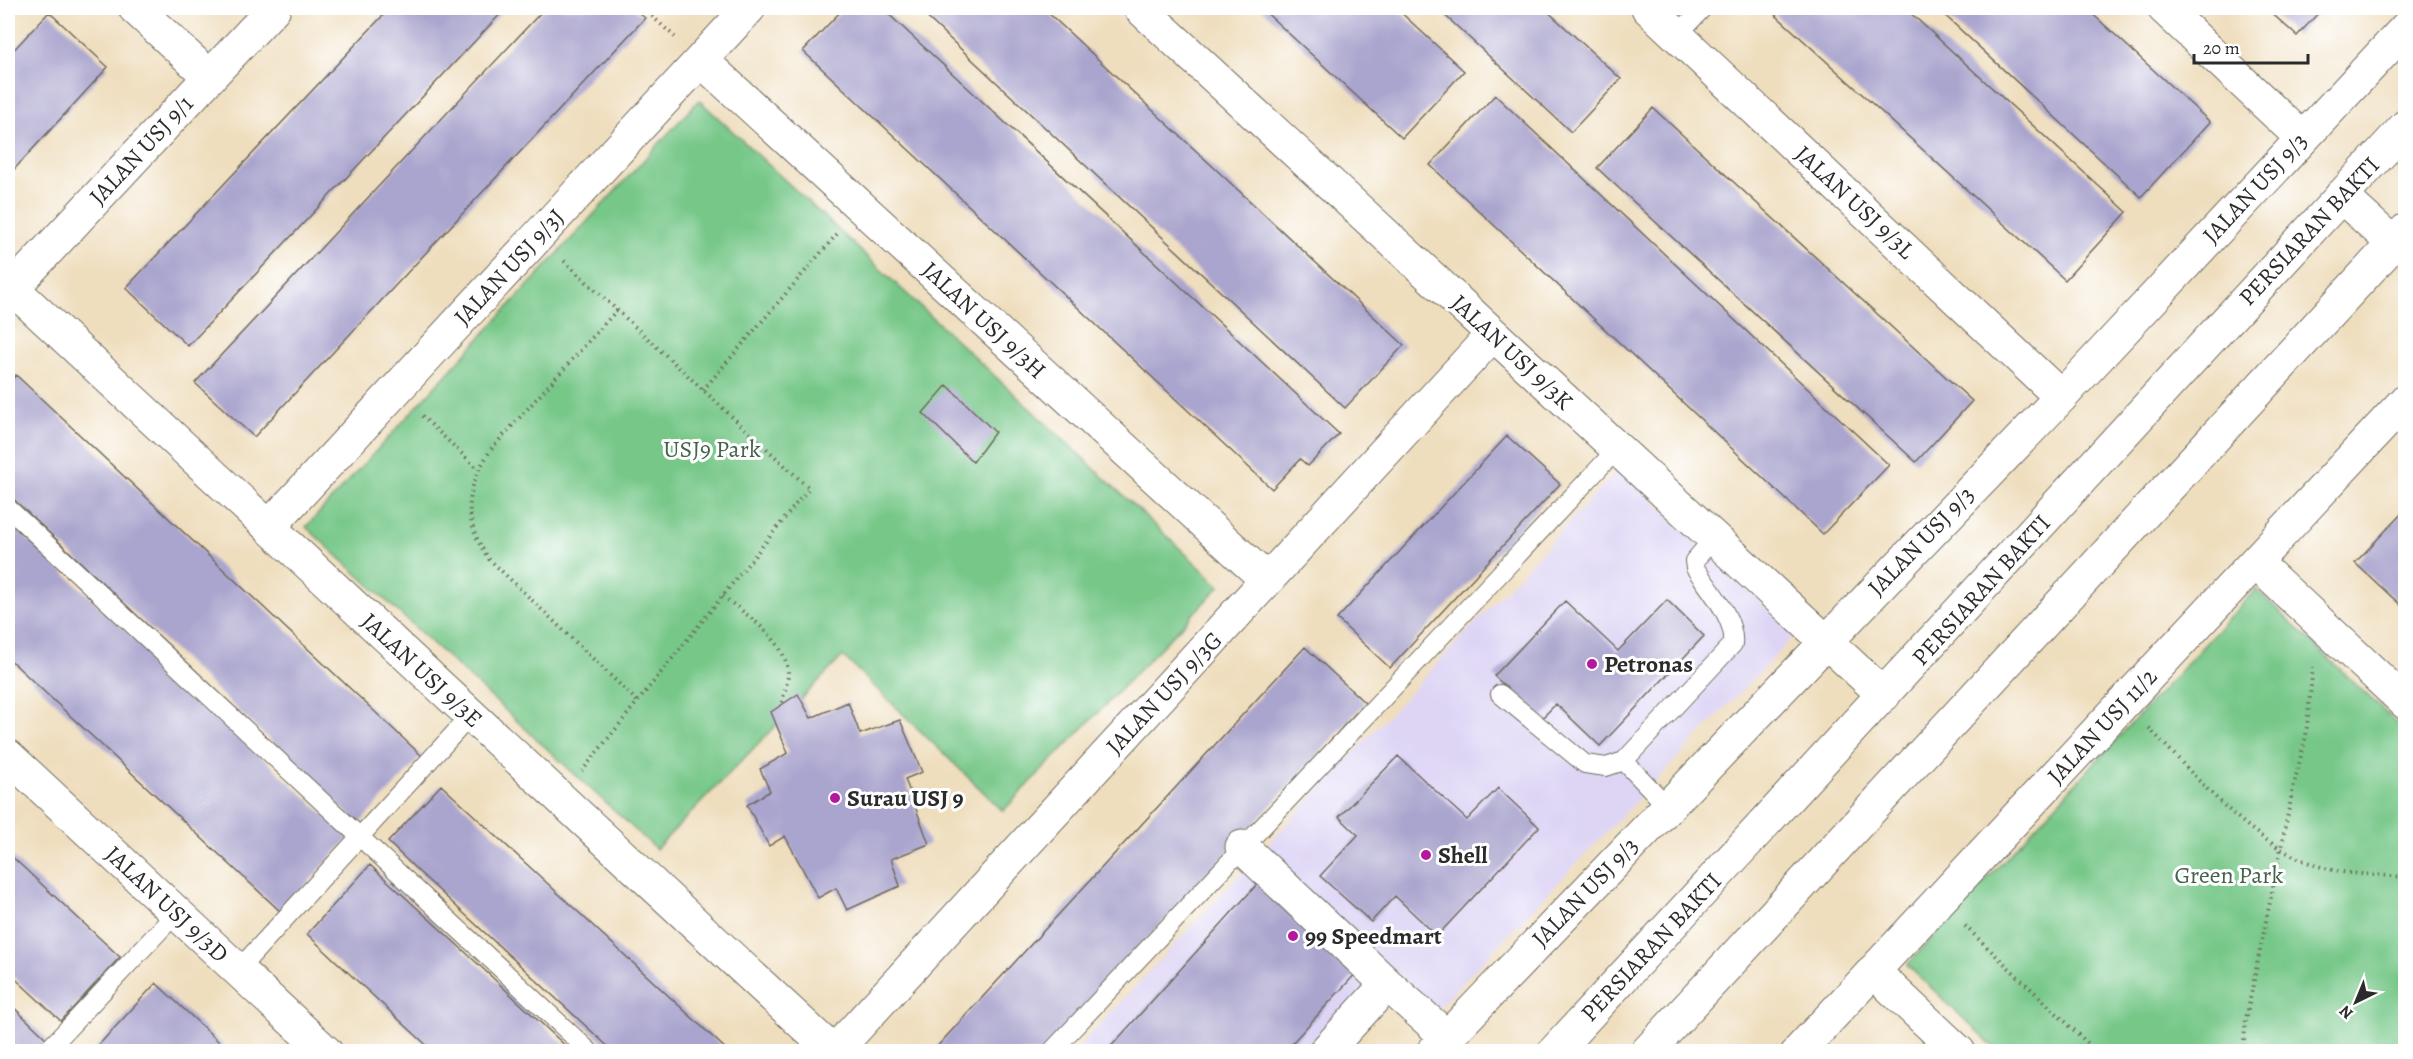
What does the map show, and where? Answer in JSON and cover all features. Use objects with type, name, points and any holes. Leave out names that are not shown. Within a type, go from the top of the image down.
[{"type":"street","points":[[135,8],[210,77]]},
{"type":"street","name":"JALAN USJ 9/1","points":[[10,290],[274,8]]},
{"type":"street","name":"JALAN USJ 9/3J","points":[[269,527],[749,8]]},
{"type":"street","name":"JALAN USJ 9/3K","points":[[1140,8],[1884,695]]},
{"type":"street","name":"JALAN USJ 9/3L","points":[[1648,8],[2061,397]]},
{"type":"street","points":[[2164,8],[2301,137]]},
{"type":"street","name":"JALAN USJ 9/3","points":[[1440,1044],[2061,397],[2301,137],[2406,28]]},
{"type":"street","name":"JALAN USJ 9/3H","points":[[701,60],[1267,580]]},
{"type":"street","name":"PERSIARAN BAKTI","points":[[1554,1052],[2406,126]]},
{"type":"street","points":[[1647,1052],[2399,236],[2341,196]]},
{"type":"street","name":"JALAN USJ 9/3E","points":[[10,290],[269,527],[834,1052]]},
{"type":"street","name":"JALAN USJ 9/3G","points":[[834,1052],[1493,334]]},
{"type":"street","name":"JALAN USJ 11/2","points":[[1798,1052],[2406,400]]},
{"type":"street","points":[[2254,562],[2406,703]]},
{"type":"street","name":"JALAN USJ 9/3D","points":[[8,756],[326,1052]]},
{"type":"street","points":[[1242,847],[1387,984],[1440,1044]]},
{"type":"street","points":[[1873,971],[1959,1052]]},
{"type":"street","points":[[1326,1052],[1387,984]]},
{"type":"lane","points":[[1677,35],[1703,8]]},
{"type":"lane","points":[[1051,1052],[1617,449]]},
{"type":"lane","points":[[8,508],[590,1052]]},
{"type":"lane","points":[[1500,694],[1585,764],[1606,767],[1624,761],[1733,644],[1734,634],[1731,622],[1695,568],[1694,561],[1714,538]]},
{"type":"lane","points":[[238,970],[471,715]]},
{"type":"lane","points":[[1624,761],[1667,807]]},
{"type":"lane","points":[[45,1052],[177,912]]},
{"type":"path","points":[[643,8],[701,60]]},
{"type":"path","points":[[703,390],[839,231]]},
{"type":"path","points":[[557,254],[809,488],[578,777]]},
{"type":"path","points":[[617,310],[492,448],[478,469],[471,494],[470,519],[476,540],[489,559],[638,702]]},
{"type":"path","points":[[414,409],[478,469]]},
{"type":"path","points":[[723,596],[776,641],[785,658],[788,675],[781,706]]},
{"type":"path","points":[[2243,1052],[2246,1019],[2306,736],[2314,671],[2313,661]]},
{"type":"path","points":[[2146,724],[2255,832],[2282,849],[2304,860],[2336,871],[2406,877]]},
{"type":"path","points":[[1962,923],[2097,1052]]},
{"type":"shaded area","points":[[1619,469],[1796,634],[1437,1009],[1388,966],[1309,1051],[1074,1052]]},
{"type":"green space","name":"USJ9 Park","points":[[699,100],[1220,586],[1003,811],[843,656],[656,849],[306,527]]},
{"type":"green space","name":"Green Park","points":[[2256,589],[2405,731],[2405,1051],[1998,1051],[1907,965]]},
{"type":"building","points":[[390,8],[506,8],[188,346],[126,288]]},
{"type":"building","points":[[545,8],[633,8],[645,18],[254,437],[195,383]]},
{"type":"building","points":[[844,8],[882,8],[1339,434],[1308,466],[1300,459],[1272,489],[803,51]]},
{"type":"building","points":[[917,8],[1043,8],[1404,345],[1345,408]]},
{"type":"building","points":[[1261,8],[1396,8],[1464,71],[1402,138]]},
{"type":"building","points":[[1437,8],[1544,8],[1621,79],[1571,132]]},
{"type":"building","points":[[1768,8],[1905,8],[2127,212],[2065,280]]},
{"type":"building","points":[[1937,8],[2086,8],[2210,122],[2141,197]]},
{"type":"building","points":[[2266,8],[2323,8],[2297,36]]},
{"type":"building","points":[[49,12],[108,67],[8,176],[8,56]]},
{"type":"building","points":[[1495,95],[1889,465],[1823,534],[1430,165]]},
{"type":"building","points":[[1653,108],[1972,401],[1916,462],[1597,168]]},
{"type":"building","points":[[16,375],[422,756],[359,824],[8,494],[8,384]]},
{"type":"building","points":[[947,385],[995,432],[973,462],[923,413]]},
{"type":"building","points":[[1507,436],[1560,484],[1390,668],[1337,619]]},
{"type":"building","points":[[2406,509],[2406,610],[2355,563]]},
{"type":"building","points":[[8,521],[349,838],[281,912],[8,658]]},
{"type":"building","name":"Petronas","points":[[1667,600],[1704,636],[1600,746],[1556,704],[1541,719],[1494,676],[1565,601],[1618,651]]},
{"type":"building","points":[[1305,647],[1365,703],[1252,826],[1043,1052],[932,1052]]},
{"type":"building","name":"Surau USJ 9","points":[[798,694],[811,718],[848,702],[860,734],[900,720],[922,772],[905,779],[929,844],[891,859],[900,886],[847,910],[836,888],[818,898],[785,836],[769,846],[747,805],[770,791],[760,769],[788,753],[771,712]]},
{"type":"building","name":"Shell","points":[[1398,756],[1467,820],[1498,788],[1539,827],[1437,936],[1395,896],[1371,922],[1320,876],[1358,835],[1339,817]]},
{"type":"building","points":[[441,785],[729,1052],[614,1052],[418,871],[388,842]]},
{"type":"building","points":[[8,853],[120,957],[61,1021],[8,972]]},
{"type":"building","points":[[370,865],[572,1052],[434,1052],[368,991],[307,934]]},
{"type":"building","points":[[1260,881],[1359,970],[1284,1052],[1106,1052]]},
{"type":"building","points":[[156,983],[230,1052],[98,1052],[95,1049]]},
{"type":"building","points":[[8,1002],[49,1041],[39,1052],[8,1052]]},
{"type":"place","name":"Petronas","points":[[1592,664]]},
{"type":"place","name":"Surau USJ 9","points":[[835,798]]},
{"type":"place","name":"Shell","points":[[1426,855]]},
{"type":"place","name":"99 Speedmart","points":[[1293,936]]}]
